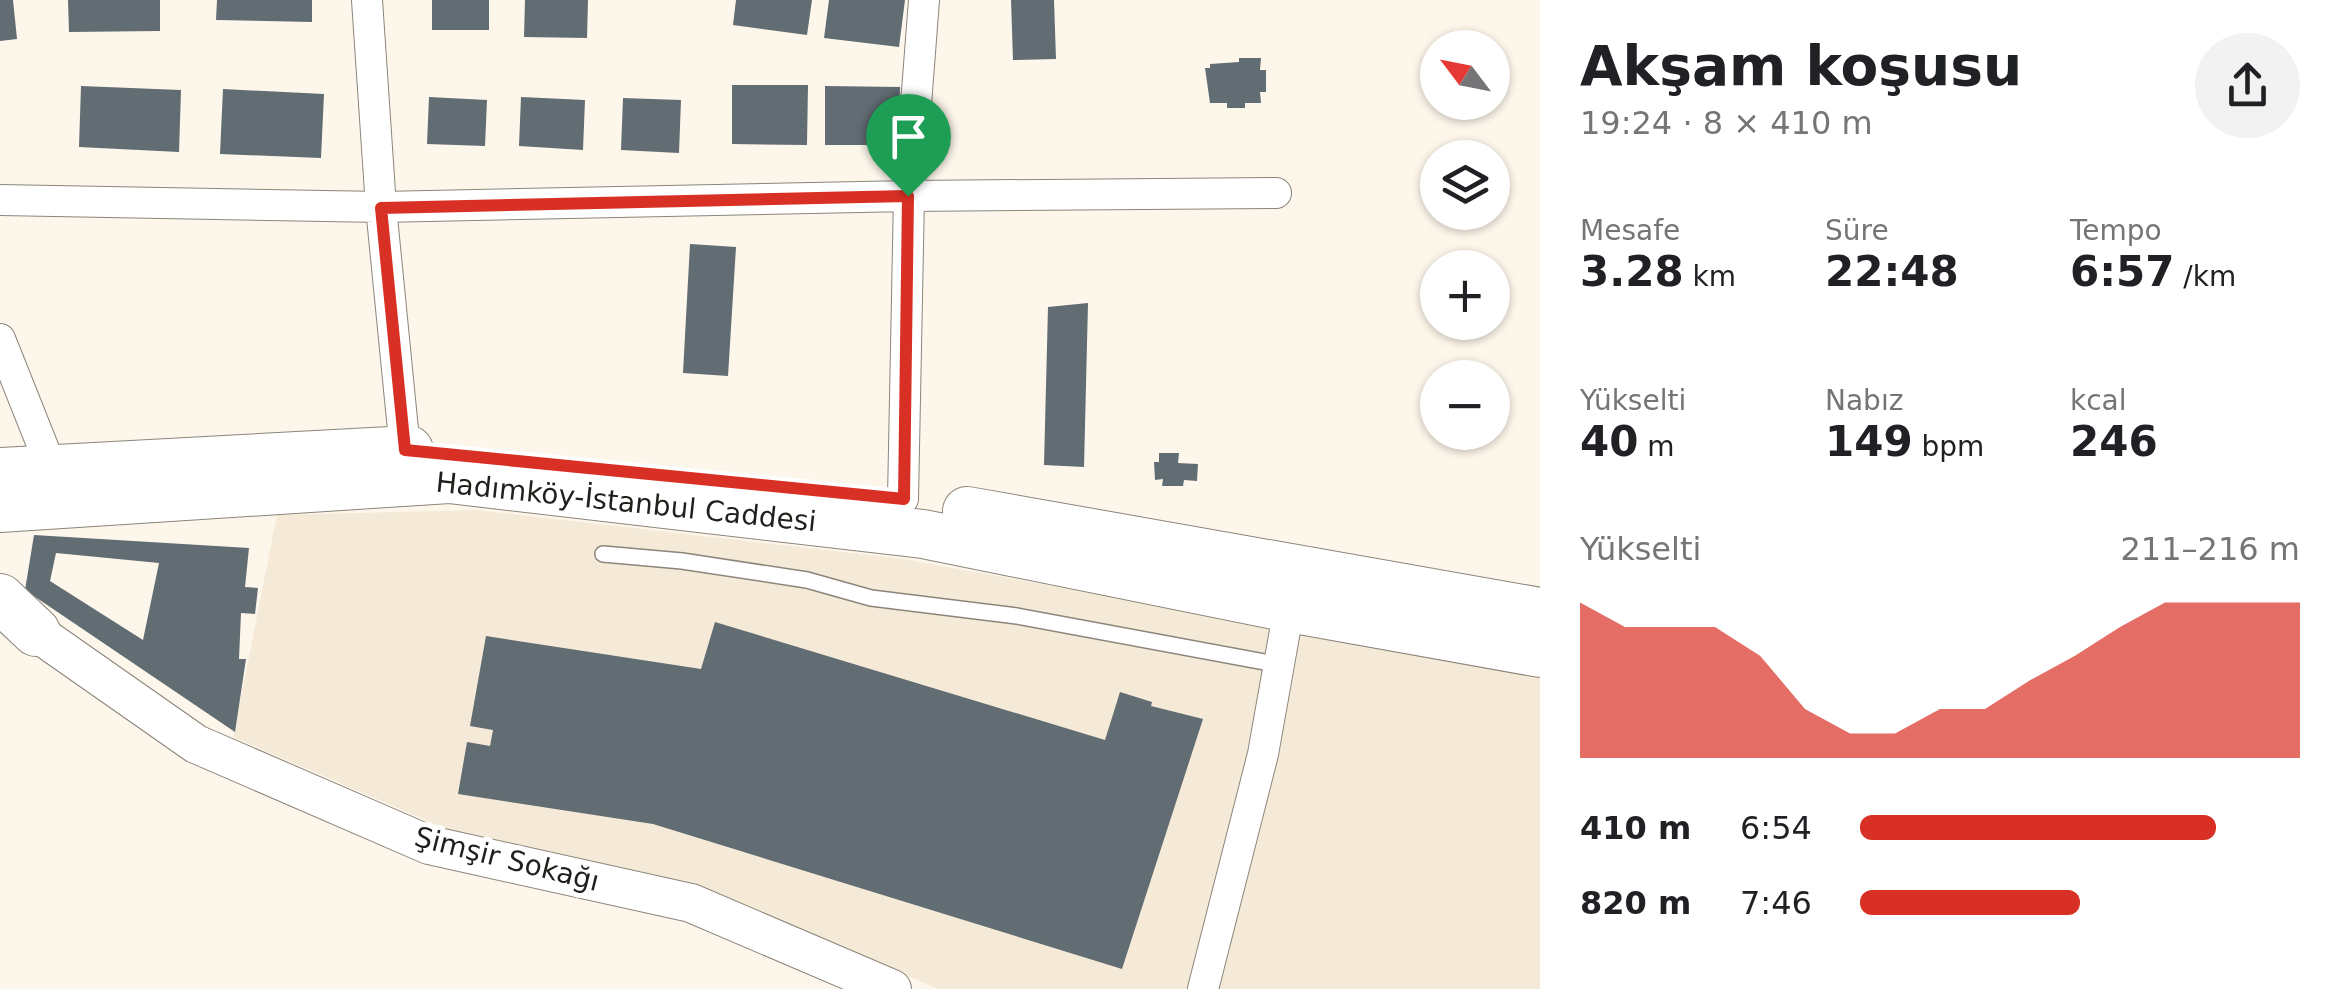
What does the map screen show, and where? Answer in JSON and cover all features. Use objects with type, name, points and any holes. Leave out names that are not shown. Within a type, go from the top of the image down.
[{"type":"main road","name":"Hadımköy-İstanbul Caddesi","points":[[0,472],[405,450],[904,499],[1540,612]]},
{"type":"main road","name":"Hadımköy-İstanbul Caddesi","points":[[0,508],[450,479],[922,534],[1289,608],[1540,653]]},
{"type":"main road","points":[[0,598],[18,625]]},
{"type":"street","points":[[366,0],[381,208],[405,450]]},
{"type":"street","points":[[904,499],[908,196],[924,0]]},
{"type":"street","points":[[0,200],[381,208],[908,196],[1276,193]]},
{"type":"street","points":[[0,339],[50,467]]},
{"type":"street","points":[[1203,989],[1263,754],[1289,608]]},
{"type":"street","name":"Şimşir Sokağı","points":[[18,625],[196,744],[430,846],[691,903],[892,989]]},
{"type":"lane","points":[[603,554],[682,561],[807,580],[871,598],[1017,616],[1280,665]]},
{"type":"shaded area","points":[[477,510],[904,559],[1540,675],[1540,989],[938,989],[697,884],[449,830],[233,737],[277,515]]},
{"type":"building","points":[[0,0],[13,0],[17,39],[0,41]]},
{"type":"building","points":[[68,0],[160,0],[160,31],[69,32]]},
{"type":"building","points":[[217,0],[312,0],[312,22],[216,20]]},
{"type":"building","points":[[432,0],[489,0],[489,30],[432,30]]},
{"type":"building","points":[[525,0],[588,0],[587,38],[524,37]]},
{"type":"building","points":[[736,0],[812,0],[807,35],[733,25]]},
{"type":"building","points":[[829,0],[905,0],[899,47],[824,38]]},
{"type":"building","points":[[1011,0],[1054,0],[1056,59],[1013,60]]},
{"type":"building","points":[[1239,58],[1261,58],[1260,70],[1266,70],[1266,92],[1260,92],[1261,103],[1227,108],[1227,103],[1210,103],[1205,68],[1210,68],[1210,64],[1239,62]]},
{"type":"building","points":[[732,85],[808,85],[807,145],[732,144]]},
{"type":"building","points":[[81,86],[181,90],[179,152],[79,147]]},
{"type":"building","points":[[825,86],[900,87],[899,145],[825,145]]},
{"type":"building","points":[[223,89],[324,94],[321,158],[220,154]]},
{"type":"building","points":[[429,97],[487,100],[485,146],[427,144]]},
{"type":"building","points":[[521,97],[585,100],[583,150],[519,146]]},
{"type":"building","points":[[623,98],[681,100],[679,153],[621,150]]},
{"type":"building","points":[[690,244],[736,247],[728,376],[683,373]]},
{"type":"building","points":[[1088,303],[1084,467],[1044,465],[1048,307]]},
{"type":"building","points":[[1159,453],[1179,453],[1178,463],[1198,464],[1197,481],[1162,486],[1163,479],[1155,480],[1154,462],[1159,462]]},
{"type":"building","points":[[34,535],[249,548],[245,587],[258,588],[255,614],[241,613],[239,659],[246,659],[235,732],[25,590]],"holes":[[[56,553],[159,563],[143,640],[50,581]]]},
{"type":"building","points":[[715,622],[1105,740],[1120,692],[1152,702],[1151,706],[1203,719],[1122,969],[653,824],[458,794],[467,742],[490,746],[493,730],[470,726],[486,636],[701,669]]},
{"type":"route","points":[[908,196],[904,499],[405,450],[381,208],[908,196]]}]
